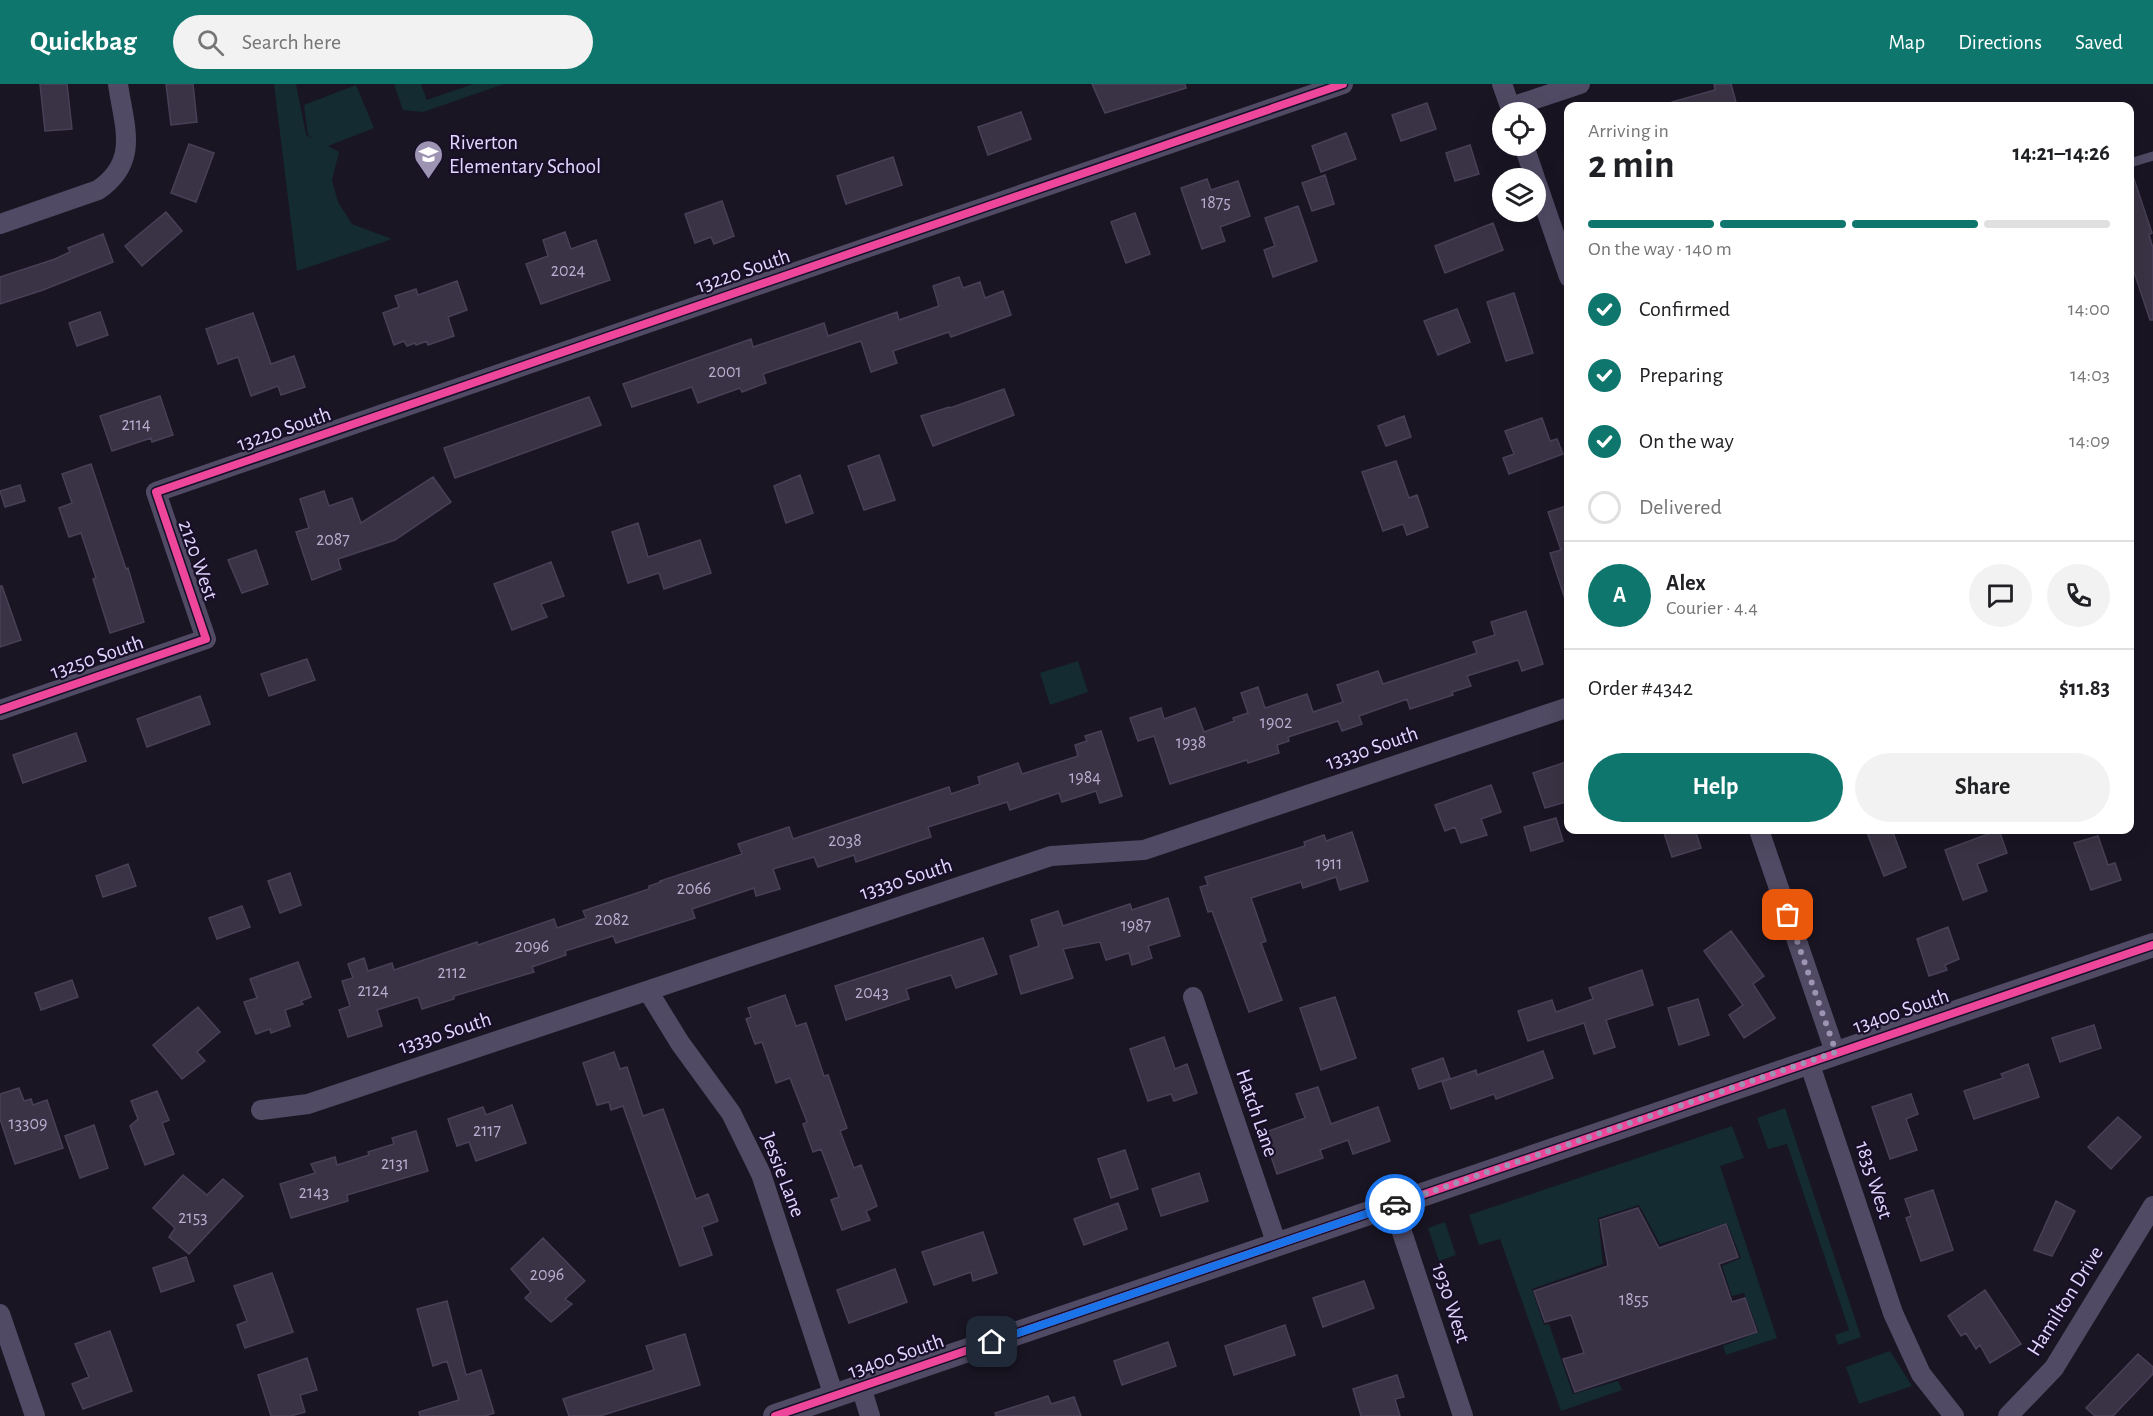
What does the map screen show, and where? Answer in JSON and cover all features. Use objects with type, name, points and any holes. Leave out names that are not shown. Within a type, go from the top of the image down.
[{"type":"street","points":[[0,224],[98,190],[119,172],[126,147],[118,84]]},
{"type":"street","name":"13220 South","points":[[156,492],[1342,84]]},
{"type":"street","points":[[1502,84],[1509,102]]},
{"type":"street","points":[[1533,102],[1580,84]]},
{"type":"street","points":[[1546,209],[1564,262]]},
{"type":"street","name":"2120 West","points":[[156,492],[206,639]]},
{"type":"street","name":"13250 South","points":[[0,710],[206,639]]},
{"type":"street","name":"13330 South","points":[[261,1110],[308,1104],[1051,856],[1144,850],[1564,709]]},
{"type":"street","points":[[1760,834],[1836,1052]]},
{"type":"street","name":"13400 South","points":[[775,1416],[2153,945]]},
{"type":"street","name":"Jessie Lane","points":[[648,991],[680,1043],[731,1113],[761,1174],[834,1396]]},
{"type":"street","name":"Hatch Lane","points":[[1193,997],[1277,1245]]},
{"type":"street","name":"1835 West","points":[[1809,1062],[1893,1313],[1921,1374],[1954,1416]]},
{"type":"street","name":"1930 West","points":[[1393,1205],[1463,1416]]},
{"type":"street","name":"Hamilton Drive","points":[[2008,1416],[2054,1368],[2152,1209]]},
{"type":"street","points":[[0,1314],[34,1416]]},
{"type":"street","points":[[861,1387],[870,1416]]},
{"type":"lane","points":[[2134,162],[2153,156]]},
{"type":"green space","points":[[274,84],[296,84],[306,135],[315,140],[308,135],[304,105],[356,85],[374,128],[328,146],[339,152],[332,180],[338,202],[352,224],[392,239],[297,271]]},
{"type":"green space","points":[[394,84],[421,84],[427,100],[473,84],[504,84],[423,112],[403,110]]},
{"type":"green space","points":[[1078,661],[1088,692],[1050,705],[1040,673]]},
{"type":"green space","points":[[1785,1108],[1861,1337],[1838,1345],[1835,1335],[1849,1330],[1787,1144],[1768,1149],[1757,1118]]},
{"type":"green space","points":[[1732,1126],[1744,1158],[1720,1166],[1777,1338],[1726,1355],[1723,1346],[1759,1332],[1744,1293],[1732,1296],[1722,1266],[1741,1258],[1727,1223],[1660,1244],[1639,1205],[1598,1218],[1603,1264],[1532,1289],[1544,1325],[1549,1324],[1573,1394],[1618,1381],[1622,1390],[1561,1411],[1500,1239],[1479,1245],[1469,1215]]},
{"type":"green space","points":[[1445,1222],[1456,1255],[1439,1261],[1428,1228]]},
{"type":"green space","points":[[1890,1351],[1912,1386],[1859,1404],[1846,1367]]},
{"type":"building","points":[[40,84],[67,84],[72,129],[45,131]]},
{"type":"building","points":[[166,84],[193,84],[197,122],[171,125]]},
{"type":"building","points":[[1092,84],[1185,84],[1186,88],[1105,113]]},
{"type":"building","points":[[1714,84],[1731,84],[1736,102],[1672,102],[1715,90]]},
{"type":"building","points":[[1427,103],[1436,129],[1401,141],[1392,115]]},
{"type":"building","points":[[1021,112],[1031,139],[988,155],[978,127]]},
{"type":"building","points":[[1346,133],[1356,159],[1321,172],[1312,146]]},
{"type":"building","points":[[189,144],[214,153],[196,202],[171,193]]},
{"type":"building","points":[[1470,145],[1479,174],[1455,181],[1446,153]]},
{"type":"building","points":[[893,157],[902,185],[846,204],[837,176]]},
{"type":"building","points":[[1325,175],[1334,204],[1312,211],[1302,183]]},
{"type":"building","points":[[1207,179],[1211,190],[1238,181],[1250,216],[1220,227],[1225,241],[1202,249],[1181,188]]},
{"type":"building","points":[[2134,179],[2152,233],[2149,235],[2153,248],[2153,320],[2150,320],[2134,272]]},
{"type":"building","points":[[722,201],[734,236],[714,244],[711,237],[695,243],[685,214]]},
{"type":"building","points":[[1298,206],[1317,261],[1273,277],[1264,250],[1275,246],[1265,218]]},
{"type":"building","points":[[166,212],[182,231],[142,266],[125,246]]},
{"type":"building","points":[[1135,213],[1150,254],[1126,263],[1111,222]]},
{"type":"building","points":[[1493,223],[1503,250],[1445,273],[1435,246]]},
{"type":"building","points":[[565,232],[571,249],[596,240],[610,280],[541,304],[526,264],[548,256],[543,240]]},
{"type":"building","points":[[103,234],[113,262],[43,290],[0,304],[0,277],[55,259],[70,252],[68,248]]},
{"type":"building","points":[[959,277],[963,288],[980,282],[985,298],[1003,291],[1011,315],[951,337],[949,332],[893,351],[897,363],[871,372],[861,341],[763,374],[766,383],[742,392],[740,388],[698,403],[692,387],[632,407],[623,384],[751,339],[753,347],[824,323],[828,336],[897,312],[899,320],[939,306],[933,286]]},
{"type":"building","points":[[457,281],[467,310],[448,317],[454,336],[428,345],[427,341],[407,346],[404,341],[394,345],[383,313],[399,307],[395,296],[416,289],[418,295]]},
{"type":"building","points":[[1514,293],[1533,353],[1506,361],[1487,302]]},
{"type":"building","points":[[1457,309],[1470,342],[1438,355],[1424,321]]},
{"type":"building","points":[[100,312],[108,335],[77,346],[69,323]]},
{"type":"building","points":[[253,313],[271,364],[294,356],[305,387],[281,395],[278,386],[251,396],[238,357],[218,364],[206,329]]},
{"type":"building","points":[[1004,389],[1014,415],[933,446],[921,416]]},
{"type":"building","points":[[160,396],[173,435],[152,442],[151,438],[112,451],[100,416]]},
{"type":"building","points":[[589,397],[601,425],[455,478],[444,448]]},
{"type":"building","points":[[1404,416],[1411,437],[1386,446],[1378,426]]},
{"type":"building","points":[[1542,418],[1550,441],[1557,439],[1563,454],[1509,474],[1503,458],[1514,454],[1505,431]]},
{"type":"building","points":[[879,455],[895,500],[864,510],[848,466]]},
{"type":"building","points":[[1396,461],[1409,498],[1417,495],[1428,527],[1407,535],[1403,524],[1383,531],[1362,472]]},
{"type":"building","points":[[91,464],[126,569],[128,568],[144,622],[110,633],[93,579],[96,578],[81,533],[69,537],[59,508],[72,503],[62,474]]},
{"type":"building","points":[[800,475],[813,513],[786,523],[774,486]]},
{"type":"building","points":[[433,477],[451,502],[395,540],[338,559],[341,569],[312,580],[296,532],[309,528],[300,499],[324,491],[329,506],[352,498],[361,523]]},
{"type":"building","points":[[20,485],[25,501],[5,507],[0,491]]},
{"type":"building","points":[[1564,507],[1564,596],[1550,553],[1561,550],[1548,512]]},
{"type":"building","points":[[638,523],[648,557],[700,540],[711,573],[664,589],[659,573],[628,583],[612,532]]},
{"type":"building","points":[[256,550],[268,584],[242,593],[228,560]]},
{"type":"building","points":[[551,562],[564,596],[541,604],[547,617],[512,630],[494,584]]},
{"type":"building","points":[[0,586],[2,586],[21,640],[0,647]]},
{"type":"building","points":[[1526,611],[1543,664],[1522,671],[1518,660],[1467,676],[1471,686],[1452,692],[1453,695],[1410,709],[1407,699],[1359,716],[1362,724],[1342,731],[1338,721],[1288,737],[1289,741],[1277,745],[1279,753],[1248,763],[1247,760],[1170,784],[1154,736],[1138,741],[1130,718],[1161,708],[1164,719],[1195,708],[1204,732],[1248,713],[1241,693],[1258,687],[1265,708],[1307,694],[1313,712],[1343,702],[1337,685],[1378,671],[1383,684],[1477,653],[1473,642],[1495,635],[1491,622]]},
{"type":"building","points":[[307,659],[315,680],[269,696],[261,674]]},
{"type":"building","points":[[200,696],[210,724],[147,747],[137,719]]},
{"type":"building","points":[[1101,731],[1122,796],[1100,803],[1096,791],[1062,802],[1059,793],[1010,810],[1007,802],[928,827],[931,837],[856,862],[854,855],[818,867],[814,857],[773,869],[780,889],[756,896],[754,888],[692,909],[695,918],[616,943],[613,936],[565,951],[566,955],[532,967],[534,972],[454,996],[454,999],[422,1009],[418,997],[377,1010],[382,1026],[348,1037],[339,1010],[350,1006],[342,981],[353,978],[348,964],[364,958],[368,971],[392,963],[394,970],[554,919],[557,928],[586,918],[583,911],[649,889],[649,886],[660,881],[742,854],[738,844],[789,827],[793,839],[949,787],[951,794],[980,784],[978,777],[1018,763],[1022,774],[1078,756],[1075,745],[1087,741],[1085,736]]},
{"type":"building","points":[[76,733],[86,761],[23,783],[13,755]]},
{"type":"building","points":[[1564,763],[1564,802],[1545,808],[1533,773]]},
{"type":"building","points":[[1491,785],[1501,812],[1481,819],[1487,835],[1461,843],[1455,827],[1445,831],[1435,805]]},
{"type":"building","points":[[1556,818],[1563,841],[1531,851],[1524,827]]},
{"type":"building","points":[[1352,832],[1368,881],[1340,890],[1336,877],[1303,888],[1301,882],[1251,898],[1266,941],[1261,943],[1282,1000],[1249,1012],[1212,911],[1208,912],[1200,887],[1208,885],[1205,877],[1305,846],[1304,842],[1324,835],[1326,841]]},
{"type":"building","points":[[1664,834],[1696,834],[1701,848],[1672,857]]},
{"type":"building","points":[[1868,834],[1894,834],[1906,867],[1884,876]]},
{"type":"building","points":[[1988,834],[2000,834],[2007,853],[1977,864],[1987,891],[1963,900],[1945,850]]},
{"type":"building","points":[[2098,836],[2108,865],[2115,863],[2121,880],[2091,890],[2074,843]]},
{"type":"building","points":[[128,864],[136,886],[103,897],[96,876]]},
{"type":"building","points":[[290,873],[301,905],[280,913],[268,881]]},
{"type":"building","points":[[1168,898],[1180,936],[1148,946],[1152,958],[1132,965],[1129,953],[1106,960],[1100,942],[1063,949],[1073,978],[1021,994],[1010,956],[1039,946],[1031,920],[1058,911],[1063,926],[1130,904],[1132,910]]},
{"type":"building","points":[[242,906],[250,927],[217,939],[209,918]]},
{"type":"building","points":[[1948,927],[1959,959],[1945,965],[1947,970],[1929,976],[1917,939]]},
{"type":"building","points":[[1731,931],[1764,976],[1753,984],[1775,1018],[1744,1038],[1729,1015],[1743,1005],[1704,951]]},
{"type":"building","points":[[983,938],[997,974],[956,988],[951,975],[906,989],[909,999],[846,1020],[835,986]]},
{"type":"building","points":[[298,962],[311,997],[301,1001],[303,1004],[285,1010],[290,1026],[271,1033],[270,1029],[256,1034],[244,1002],[257,998],[250,979]]},
{"type":"building","points":[[1642,970],[1653,1005],[1606,1020],[1615,1047],[1594,1054],[1584,1023],[1528,1041],[1518,1011],[1552,1000],[1556,1012],[1593,999],[1589,988]]},
{"type":"building","points":[[72,980],[78,997],[41,1010],[35,993]]},
{"type":"building","points":[[785,995],[796,1026],[806,1023],[824,1076],[828,1075],[847,1128],[840,1131],[854,1168],[861,1165],[877,1206],[866,1211],[870,1220],[842,1230],[831,1200],[839,1197],[821,1149],[813,1152],[803,1124],[807,1122],[790,1078],[776,1083],[762,1042],[755,1044],[746,1019],[751,1017],[748,1008]]},
{"type":"building","points":[[1335,997],[1356,1058],[1321,1070],[1300,1008]]},
{"type":"building","points":[[1698,999],[1709,1035],[1679,1045],[1668,1008]]},
{"type":"building","points":[[198,1007],[220,1032],[197,1052],[205,1061],[182,1079],[153,1045]]},
{"type":"building","points":[[2094,1025],[2101,1048],[2060,1062],[2052,1038]]},
{"type":"building","points":[[1164,1037],[1175,1069],[1187,1064],[1197,1093],[1174,1101],[1171,1094],[1148,1101],[1130,1049]]},
{"type":"building","points":[[1543,1051],[1553,1078],[1496,1099],[1494,1094],[1451,1109],[1442,1082],[1476,1070],[1477,1075]]},
{"type":"building","points":[[614,1052],[620,1069],[627,1067],[643,1116],[663,1109],[696,1199],[708,1194],[718,1221],[702,1227],[712,1255],[680,1266],[623,1106],[611,1110],[609,1102],[597,1105],[583,1063]]},
{"type":"building","points":[[1443,1058],[1450,1078],[1419,1089],[1412,1069]]},
{"type":"building","points":[[2028,1064],[2039,1097],[1974,1119],[1964,1091],[2003,1078],[2001,1074]]},
{"type":"building","points":[[1318,1087],[1331,1124],[1378,1107],[1390,1141],[1353,1154],[1348,1140],[1320,1150],[1323,1158],[1277,1174],[1263,1133],[1305,1118],[1296,1094]]},
{"type":"building","points":[[19,1088],[24,1101],[31,1099],[33,1105],[47,1100],[63,1148],[15,1164],[0,1119],[0,1094]]},
{"type":"building","points":[[157,1091],[169,1120],[162,1123],[174,1154],[145,1165],[130,1126],[138,1119],[131,1101]]},
{"type":"building","points":[[1911,1094],[1918,1114],[1906,1119],[1917,1150],[1890,1159],[1872,1107]]},
{"type":"building","points":[[512,1105],[526,1143],[476,1161],[469,1142],[457,1146],[448,1119],[483,1107],[486,1115]]},
{"type":"building","points":[[2118,1117],[2141,1137],[2111,1169],[2088,1147]]},
{"type":"building","points":[[94,1125],[108,1168],[80,1178],[65,1136]]},
{"type":"building","points":[[416,1131],[428,1171],[347,1195],[348,1201],[291,1218],[280,1184],[315,1173],[311,1164],[335,1157],[337,1165],[369,1155],[368,1152],[394,1144],[392,1138]]},
{"type":"building","points":[[1125,1150],[1138,1189],[1111,1198],[1098,1159]]},
{"type":"building","points":[[1199,1173],[1208,1201],[1161,1216],[1152,1189]]},
{"type":"building","points":[[183,1175],[207,1195],[223,1179],[243,1196],[189,1254],[169,1237],[175,1228],[153,1208]]},
{"type":"building","points":[[1933,1190],[1953,1250],[1921,1261],[1906,1218],[1911,1216],[1905,1199]]},
{"type":"building","points":[[2056,1201],[2075,1211],[2052,1256],[2034,1250]]},
{"type":"building","points":[[1118,1203],[1127,1229],[1084,1245],[1074,1219]]},
{"type":"building","points":[[1638,1208],[1659,1248],[1726,1224],[1738,1257],[1719,1264],[1732,1302],[1745,1298],[1757,1332],[1575,1392],[1563,1359],[1584,1353],[1571,1315],[1545,1322],[1534,1291],[1608,1266],[1600,1220]]},
{"type":"building","points":[[983,1232],[997,1273],[973,1281],[971,1272],[934,1285],[922,1252]]},
{"type":"building","points":[[543,1238],[585,1281],[565,1299],[572,1304],[551,1322],[525,1298],[531,1292],[511,1269]]},
{"type":"building","points":[[186,1257],[194,1281],[161,1292],[153,1268]]},
{"type":"building","points":[[895,1269],[907,1302],[849,1323],[837,1290]]},
{"type":"building","points":[[272,1273],[293,1332],[245,1348],[237,1325],[247,1321],[234,1286]]},
{"type":"building","points":[[1364,1281],[1374,1308],[1323,1327],[1313,1298]]},
{"type":"building","points":[[1985,1290],[2021,1344],[1990,1363],[1980,1345],[1976,1349],[1966,1333],[1961,1336],[1948,1316]]},
{"type":"building","points":[[447,1301],[466,1375],[481,1370],[494,1413],[485,1416],[420,1416],[419,1412],[459,1400],[447,1361],[433,1366],[417,1309]]},
{"type":"building","points":[[1285,1325],[1295,1355],[1234,1375],[1225,1346]]},
{"type":"building","points":[[110,1331],[132,1391],[83,1409],[72,1384],[89,1377],[75,1344]]},
{"type":"building","points":[[685,1334],[700,1385],[600,1416],[569,1416],[563,1399],[654,1370],[646,1346]]},
{"type":"building","points":[[1168,1342],[1176,1366],[1122,1385],[1114,1361]]},
{"type":"building","points":[[2138,1354],[2153,1367],[2153,1374],[2113,1416],[2095,1416],[2086,1408]]},
{"type":"building","points":[[307,1358],[317,1390],[300,1395],[305,1412],[291,1416],[271,1416],[258,1375]]},
{"type":"building","points":[[1397,1375],[1404,1397],[1395,1399],[1400,1416],[1361,1416],[1353,1389]]},
{"type":"building","points":[[1048,1396],[1051,1404],[1074,1397],[1081,1416],[996,1416],[995,1413]]},
{"type":"cycle path","points":[[0,710],[206,639],[156,492],[1343,84]]},
{"type":"cycle path","points":[[775,1416],[2153,945]]},
{"type":"way so far","points":[[1395,1204],[1836,1052],[1788,915]]},
{"type":"place","name":"Riverton Elementary School","points":[[428,180]]},
{"type":"route","points":[[992,1342],[1395,1204]]}]
